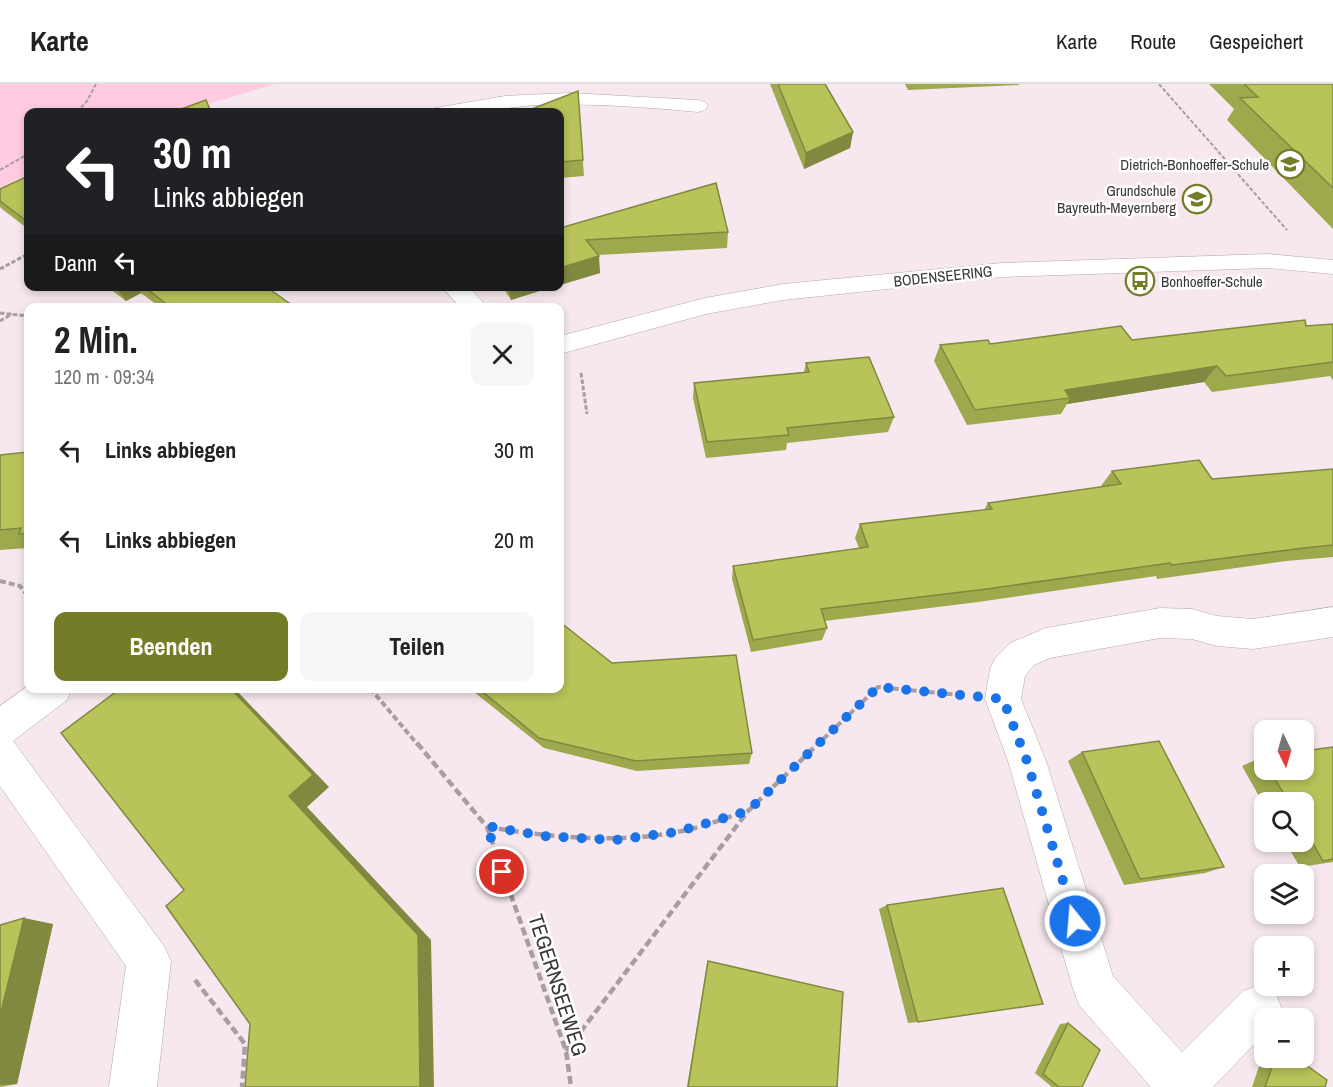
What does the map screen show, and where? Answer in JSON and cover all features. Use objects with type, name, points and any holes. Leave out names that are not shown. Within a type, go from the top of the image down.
[{"type":"street","points":[[460,108],[540,100],[624,99],[698,106]]},
{"type":"street","name":"BODENSEERING","points":[[564,344],[705,306],[783,292],[1002,270],[1268,261],[1325,265]]},
{"type":"street","points":[[458,291],[471,303]]},
{"type":"street","points":[[1259,1007],[1180,1086],[1095,989],[1027,761],[1003,699],[1008,669],[1022,654],[1046,643],[1176,622],[1228,632],[1253,634],[1333,622]]},
{"type":"street","points":[[0,728],[47,693]]},
{"type":"street","points":[[0,754],[149,961],[133,1087]]},
{"type":"path","points":[[81,108],[96,84]]},
{"type":"path","points":[[1159,84],[1325,265]]},
{"type":"path","points":[[0,170],[24,156]]},
{"type":"path","points":[[0,269],[24,256]]},
{"type":"path","points":[[0,313],[24,316]]},
{"type":"path","points":[[0,321],[12,314]]},
{"type":"path","points":[[0,581],[20,586],[24,591]]},
{"type":"path","points":[[566,1052],[748,811],[878,687],[1003,699]]},
{"type":"path","name":"TEGERNSEEWEG","points":[[374,693],[487,826],[566,1052],[571,1087]]},
{"type":"path","points":[[487,826],[543,836],[615,840],[677,832],[748,811]]},
{"type":"path","points":[[197,980],[245,1044],[242,1087]]},
{"type":"shaded area","points":[[0,84],[275,84],[194,108],[24,108],[24,176],[0,188]]},
{"type":"building","points":[[778,84],[825,84],[853,132],[806,153]]},
{"type":"building","points":[[1244,84],[1333,84],[1333,188],[1240,98],[1258,97]]},
{"type":"building","points":[[578,91],[583,160],[564,162],[564,108],[534,108]]},
{"type":"building","points":[[206,100],[209,108],[184,108]]},
{"type":"building","points":[[24,178],[24,219],[0,201],[0,189]]},
{"type":"building","points":[[716,183],[728,232],[586,240],[599,256],[564,267],[564,227]]},
{"type":"building","points":[[150,291],[272,291],[289,303],[165,303]]},
{"type":"building","points":[[1305,320],[1306,326],[1333,324],[1333,362],[1226,376],[1217,366],[1065,390],[1070,398],[975,410],[940,345],[988,340],[990,344],[1121,326],[1132,340]]},
{"type":"building","points":[[869,357],[894,417],[787,428],[789,435],[707,442],[694,383],[809,372],[806,363]]},
{"type":"building","points":[[24,452],[24,533],[19,534],[21,528],[0,530],[0,455]]},
{"type":"building","points":[[1199,460],[1212,479],[1333,469],[1333,545],[1172,565],[1170,563],[987,589],[821,609],[827,628],[753,640],[733,566],[868,547],[860,524],[992,509],[988,503],[1121,484],[1112,471]]},
{"type":"building","points":[[564,625],[612,663],[736,655],[752,753],[636,761],[539,738],[484,693],[564,693]]},
{"type":"building","points":[[114,693],[235,693],[313,775],[289,796],[418,935],[420,1087],[245,1087],[250,1024],[166,906],[184,890],[61,733]]},
{"type":"building","points":[[1159,741],[1224,867],[1140,879],[1082,752]]},
{"type":"building","points":[[1333,747],[1333,859],[1323,861],[1314,845],[1314,792],[1283,792],[1275,780],[1314,780],[1314,750]]},
{"type":"building","points":[[1003,888],[1043,1004],[918,1022],[887,905]]},
{"type":"building","points":[[24,918],[0,1016],[0,925]]},
{"type":"building","points":[[708,961],[843,992],[837,1087],[688,1087]]},
{"type":"building","points":[[1068,1023],[1100,1050],[1082,1087],[1059,1087],[1043,1074]]},
{"type":"building","points":[[1272,1068],[1310,1068],[1327,1080],[1325,1087],[1265,1087]]},
{"type":"place","name":"Dietrich-Bonhoeffer-Schule","points":[[1290,164]]},
{"type":"place","name":"Grundschule Bayreuth-Meyernberg","points":[[1197,199]]},
{"type":"place","name":"Bonhoeffer-Schule","points":[[1140,281]]},
{"type":"route","points":[[502,872],[487,826],[543,836],[615,840],[677,832],[748,811],[878,687],[1003,699],[1027,761],[1075,921]]}]
